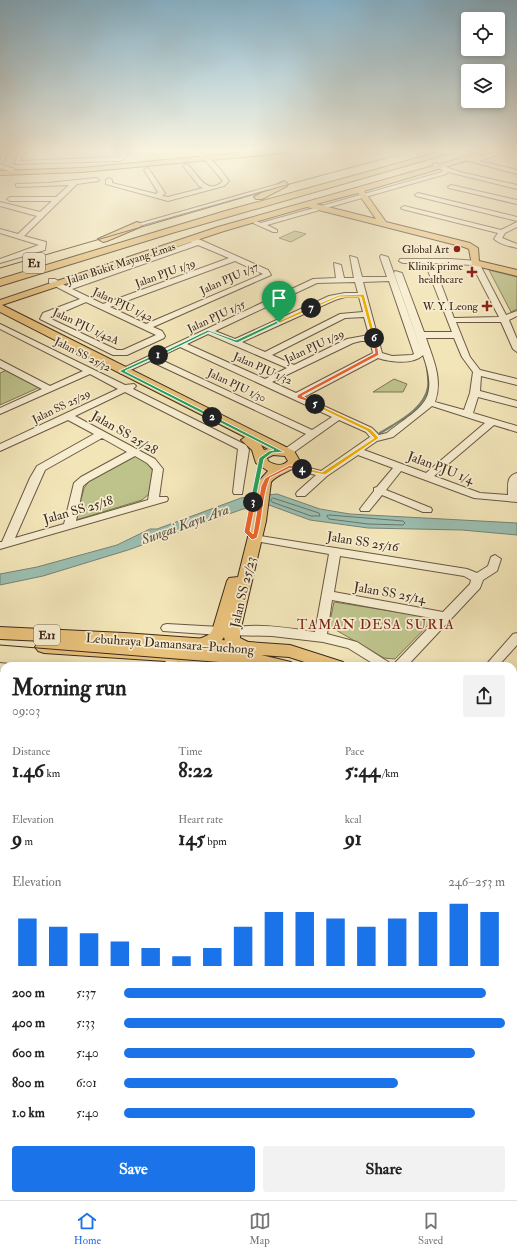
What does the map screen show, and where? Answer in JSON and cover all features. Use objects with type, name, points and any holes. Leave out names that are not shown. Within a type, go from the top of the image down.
[{"type":"highway","name":"E1","points":[[0,275],[68,252],[227,207]]},
{"type":"highway","name":"E1","points":[[0,283],[83,256],[255,207]]},
{"type":"highway","points":[[68,252],[137,225]]},
{"type":"highway","points":[[0,629],[95,638]]},
{"type":"highway","name":"Lebuhraya Damansara–Puchong","points":[[0,634],[244,647],[290,651],[324,662]]},
{"type":"highway","name":"Lebuhraya Damansara–Puchong","points":[[0,644],[172,661],[265,662]]},
{"type":"main road","name":"Jalan Bukit Mayang Emas","points":[[0,303],[194,241],[254,218],[294,207]]},
{"type":"main road","name":"Jalan Bukit Mayang Emas","points":[[0,299],[59,284],[176,240],[221,225],[296,207]]},
{"type":"main road","points":[[372,207],[383,224]]},
{"type":"main road","points":[[319,208],[471,246],[473,248],[475,263],[517,273]]},
{"type":"main road","points":[[176,240],[194,241]]},
{"type":"main road","points":[[0,308],[81,348],[121,371],[287,459]]},
{"type":"main road","points":[[0,315],[75,352],[129,386],[254,444],[260,451],[261,460],[269,467],[287,459]]},
{"type":"main road","points":[[261,460],[271,452],[287,459]]},
{"type":"main road","points":[[260,486],[287,459]]},
{"type":"main road","name":"Jalan SS 25/23","points":[[199,645],[216,639],[226,632],[253,529],[260,486],[261,460]]},
{"type":"main road","name":"Jalan SS 25/23","points":[[226,632],[232,641],[244,647]]},
{"type":"street","points":[[9,207],[42,215]]},
{"type":"street","points":[[19,237],[50,207]]},
{"type":"street","points":[[137,225],[202,207]]},
{"type":"street","points":[[468,207],[517,219]]},
{"type":"street","points":[[260,225],[319,208]]},
{"type":"street","points":[[404,208],[502,232]]},
{"type":"street","points":[[254,218],[260,225],[275,232]]},
{"type":"street","points":[[517,224],[502,232],[498,239],[517,246]]},
{"type":"street","points":[[0,231],[43,244],[42,248],[0,261]]},
{"type":"street","name":"Jalan PJU 1/37","points":[[146,326],[267,275],[265,272],[194,241]]},
{"type":"street","points":[[301,494],[323,474],[377,438],[390,435],[430,403],[435,387],[432,367],[422,335],[395,276],[384,257]]},
{"type":"street","points":[[352,258],[380,355]]},
{"type":"street","name":"Jalan PJU 1/39","points":[[103,307],[234,259]]},
{"type":"street","points":[[403,261],[475,263],[504,319],[517,350]]},
{"type":"street","points":[[428,261],[453,320],[466,357],[477,372],[475,394],[467,415]]},
{"type":"street","points":[[337,265],[340,279]]},
{"type":"street","points":[[298,396],[380,355],[413,358],[419,355],[395,276]]},
{"type":"street","name":"Jalan PJU 1/35","points":[[121,371],[316,281],[395,276]]},
{"type":"street","name":"Jalan PJU 1/42","points":[[59,284],[86,299],[146,326],[159,333],[161,336]]},
{"type":"street","points":[[236,342],[332,298],[345,295],[363,295]]},
{"type":"street","name":"Jalan PJU 1/42A","points":[[86,299],[46,316],[44,319],[116,354],[124,353],[161,336]]},
{"type":"street","points":[[453,320],[504,319],[517,313]]},
{"type":"street","points":[[266,355],[343,316],[368,314]]},
{"type":"street","name":"Jalan SS 25/32","points":[[0,326],[90,371],[129,386],[242,447],[244,450],[238,492]]},
{"type":"street","points":[[209,331],[294,368]]},
{"type":"street","points":[[422,335],[458,335]]},
{"type":"street","name":"Jalan PJU 1/29","points":[[266,382],[350,341],[361,338],[374,338]]},
{"type":"street","name":"Jalan PJU 1/32","points":[[181,344],[298,396],[369,430],[377,438]]},
{"type":"street","name":"Jalan PJU 1/30","points":[[151,358],[313,434]]},
{"type":"street","points":[[0,363],[49,389]]},
{"type":"street","points":[[0,411],[90,371]]},
{"type":"street","points":[[477,372],[517,382]]},
{"type":"street","name":"Jalan SS 25/29","points":[[0,448],[129,386]]},
{"type":"street","points":[[475,394],[517,404]]},
{"type":"street","points":[[430,403],[517,429]]},
{"type":"street","name":"Jalan SS 25/28","points":[[68,416],[151,461],[158,469],[158,501]]},
{"type":"street","points":[[323,474],[287,459],[313,434],[339,416]]},
{"type":"street","points":[[427,478],[492,422]]},
{"type":"street","points":[[4,545],[41,468],[102,434]]},
{"type":"street","name":"Jalan PJU 1/4","points":[[357,451],[478,496],[515,499]]},
{"type":"street","points":[[69,526],[78,485],[85,479],[135,452]]},
{"type":"street","points":[[365,509],[378,490],[399,467]]},
{"type":"street","points":[[515,499],[513,481],[517,476]]},
{"type":"street","points":[[378,490],[427,510]]},
{"type":"street","name":"Jalan SS 25/18","points":[[4,545],[158,501]]},
{"type":"street","name":"Jalan SS 25/16","points":[[253,529],[335,550],[472,575]]},
{"type":"street","points":[[320,637],[335,550]]},
{"type":"street","points":[[403,662],[476,585],[472,575],[493,568],[495,559]]},
{"type":"street","name":"Jalan SS 25/14","points":[[327,595],[447,617]]},
{"type":"street","name":"Jalan SS 25/23","points":[[167,628],[226,632]]},
{"type":"street","points":[[226,632],[244,630],[320,637],[348,643],[380,662]]},
{"type":"street","points":[[494,662],[517,636]]},
{"type":"green space","points":[[295,231],[306,234],[291,242],[279,238]]},
{"type":"green space","points":[[489,270],[517,277],[517,309],[511,312]]},
{"type":"green space","points":[[7,370],[40,387],[0,405],[0,373]]},
{"type":"green space","points":[[394,379],[407,384],[403,392],[373,392]]},
{"type":"green space","points":[[135,456],[147,463],[153,471],[149,494],[142,500],[76,520],[84,488],[90,480]]},
{"type":"green space","points":[[334,602],[435,618],[395,659],[384,658],[329,626]]},
{"type":"water","name":"Sungai Kayu Ara","points":[[277,494],[320,509],[350,514],[517,523],[517,535],[462,530],[368,528],[310,520],[269,505],[243,509],[128,550],[43,576],[0,585],[0,574],[37,567],[117,545],[150,529],[157,529],[241,498]]},
{"type":"waterway","points":[[390,427],[414,411],[423,400],[428,387],[427,365]]},
{"type":"waterway","points":[[380,433],[392,426]]},
{"type":"tram line","points":[[0,268],[211,207]]},
{"type":"tram line","points":[[0,645],[213,662]]},
{"type":"place","name":"Global Art","points":[[457,249]]},
{"type":"place","name":"Klinik prime healthcare","points":[[472,272]]},
{"type":"place","name":"W. Y. Leong","points":[[487,306]]},
{"type":"district","name":"TAMAN DESA SURIA","points":[[376,624]]},
{"type":"route","points":[[345,295],[363,295],[378,354],[298,396],[369,430],[377,438],[323,474],[290,466],[270,475],[265,481],[259,521],[254,538],[247,532],[261,458],[266,453],[276,451],[282,452],[121,371],[209,331],[236,342],[279,322],[332,298],[345,295]]}]
